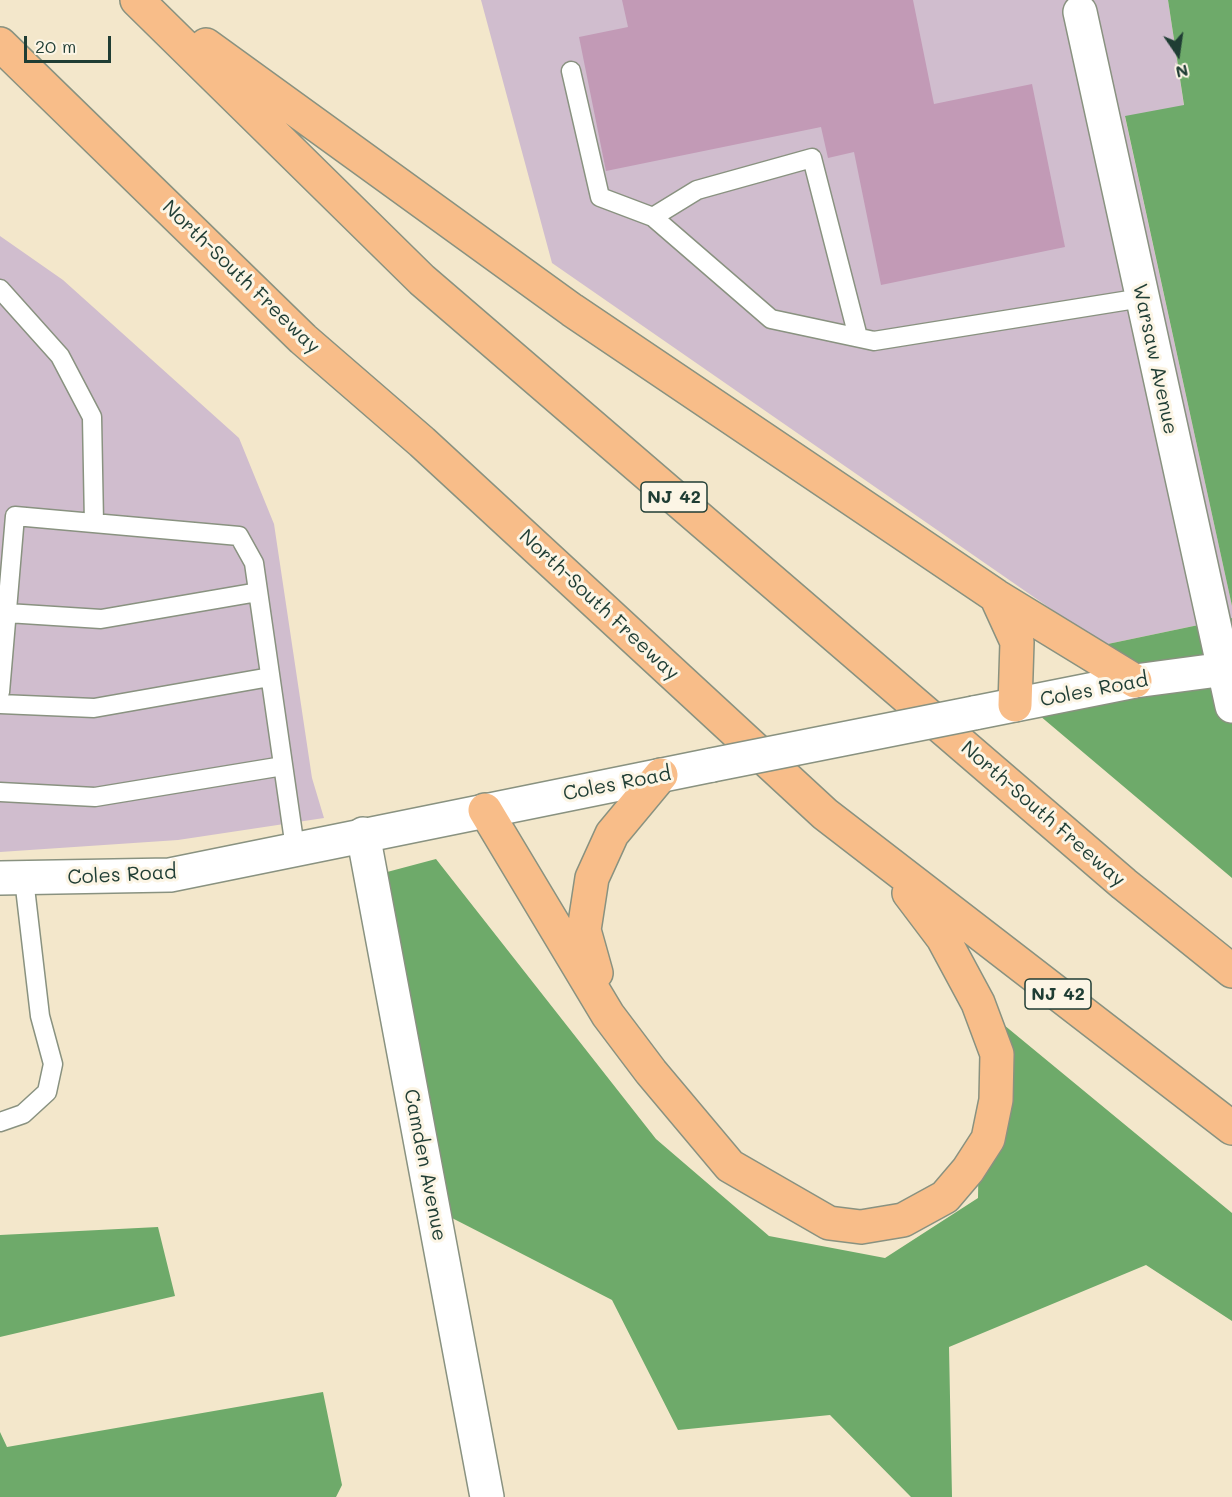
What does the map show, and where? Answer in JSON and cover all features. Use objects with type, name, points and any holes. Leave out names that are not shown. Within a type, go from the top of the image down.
[{"type":"highway","name":"North-South Freeway","points":[[137,0],[422,280],[1115,876],[1232,971]]},
{"type":"highway","points":[[145,0],[572,310],[996,596],[1135,681]]},
{"type":"highway","name":"North-South Freeway","points":[[0,44],[303,339],[422,442],[825,814],[1232,1128]]},
{"type":"highway","points":[[996,596],[1017,642],[1015,705]]},
{"type":"highway","points":[[608,1015],[584,930],[592,878],[612,834],[661,775]]},
{"type":"highway","points":[[485,810],[608,1015],[651,1072],[730,1166],[829,1223],[861,1227],[903,1220],[945,1197],[968,1170],[988,1139],[996,1100],[997,1054],[978,1003],[943,938],[885,860]]},
{"type":"street","name":"Warsaw Avenue","points":[[1080,12],[1142,298],[1227,669],[1232,706]]},
{"type":"street","name":"Coles Road","points":[[12,878],[170,875],[363,834],[1135,681],[1227,669]]},
{"type":"street","name":"Camden Avenue","points":[[363,834],[487,1497]]},
{"type":"lane","points":[[571,71],[600,197],[653,217],[771,319],[874,341],[1142,298]]},
{"type":"lane","points":[[653,217],[697,190],[812,158],[858,338]]},
{"type":"lane","points":[[0,289],[60,356],[92,417],[94,523]]},
{"type":"lane","points":[[0,692],[15,516],[239,536],[254,563],[295,848]]},
{"type":"lane","points":[[7,613],[100,619],[258,592]]},
{"type":"lane","points":[[0,704],[94,708],[270,677]]},
{"type":"lane","points":[[0,792],[94,797],[283,766]]},
{"type":"lane","points":[[0,1122],[23,1114],[47,1092],[53,1065],[40,1016],[12,878]]},
{"type":"shaded area","points":[[481,0],[1168,0],[1184,106],[1125,117],[1232,606],[1232,618],[1103,645],[552,263]]},
{"type":"shaded area","points":[[0,236],[63,280],[239,438],[274,524],[312,778],[324,818],[178,840],[0,852]]},
{"type":"green space","points":[[1168,0],[1232,0],[1232,606],[1125,116],[1184,105]]},
{"type":"green space","points":[[1232,618],[1232,878],[1033,710],[1080,699],[1103,645]]},
{"type":"green space","points":[[436,859],[656,1139],[769,1236],[885,1258],[978,1198],[981,1006],[1232,1213],[1232,1321],[1146,1265],[949,1347],[952,1497],[911,1497],[830,1415],[678,1430],[612,1300],[452,1218],[357,880]]},
{"type":"green space","points":[[158,1227],[175,1296],[0,1337],[0,1235]]},
{"type":"green space","points":[[323,1392],[342,1485],[336,1497],[0,1497],[0,1432],[7,1447]]},
{"type":"building","points":[[622,0],[913,0],[934,104],[1032,84],[1065,247],[881,285],[854,152],[828,158],[821,127],[606,171],[579,37],[628,27]]}]
